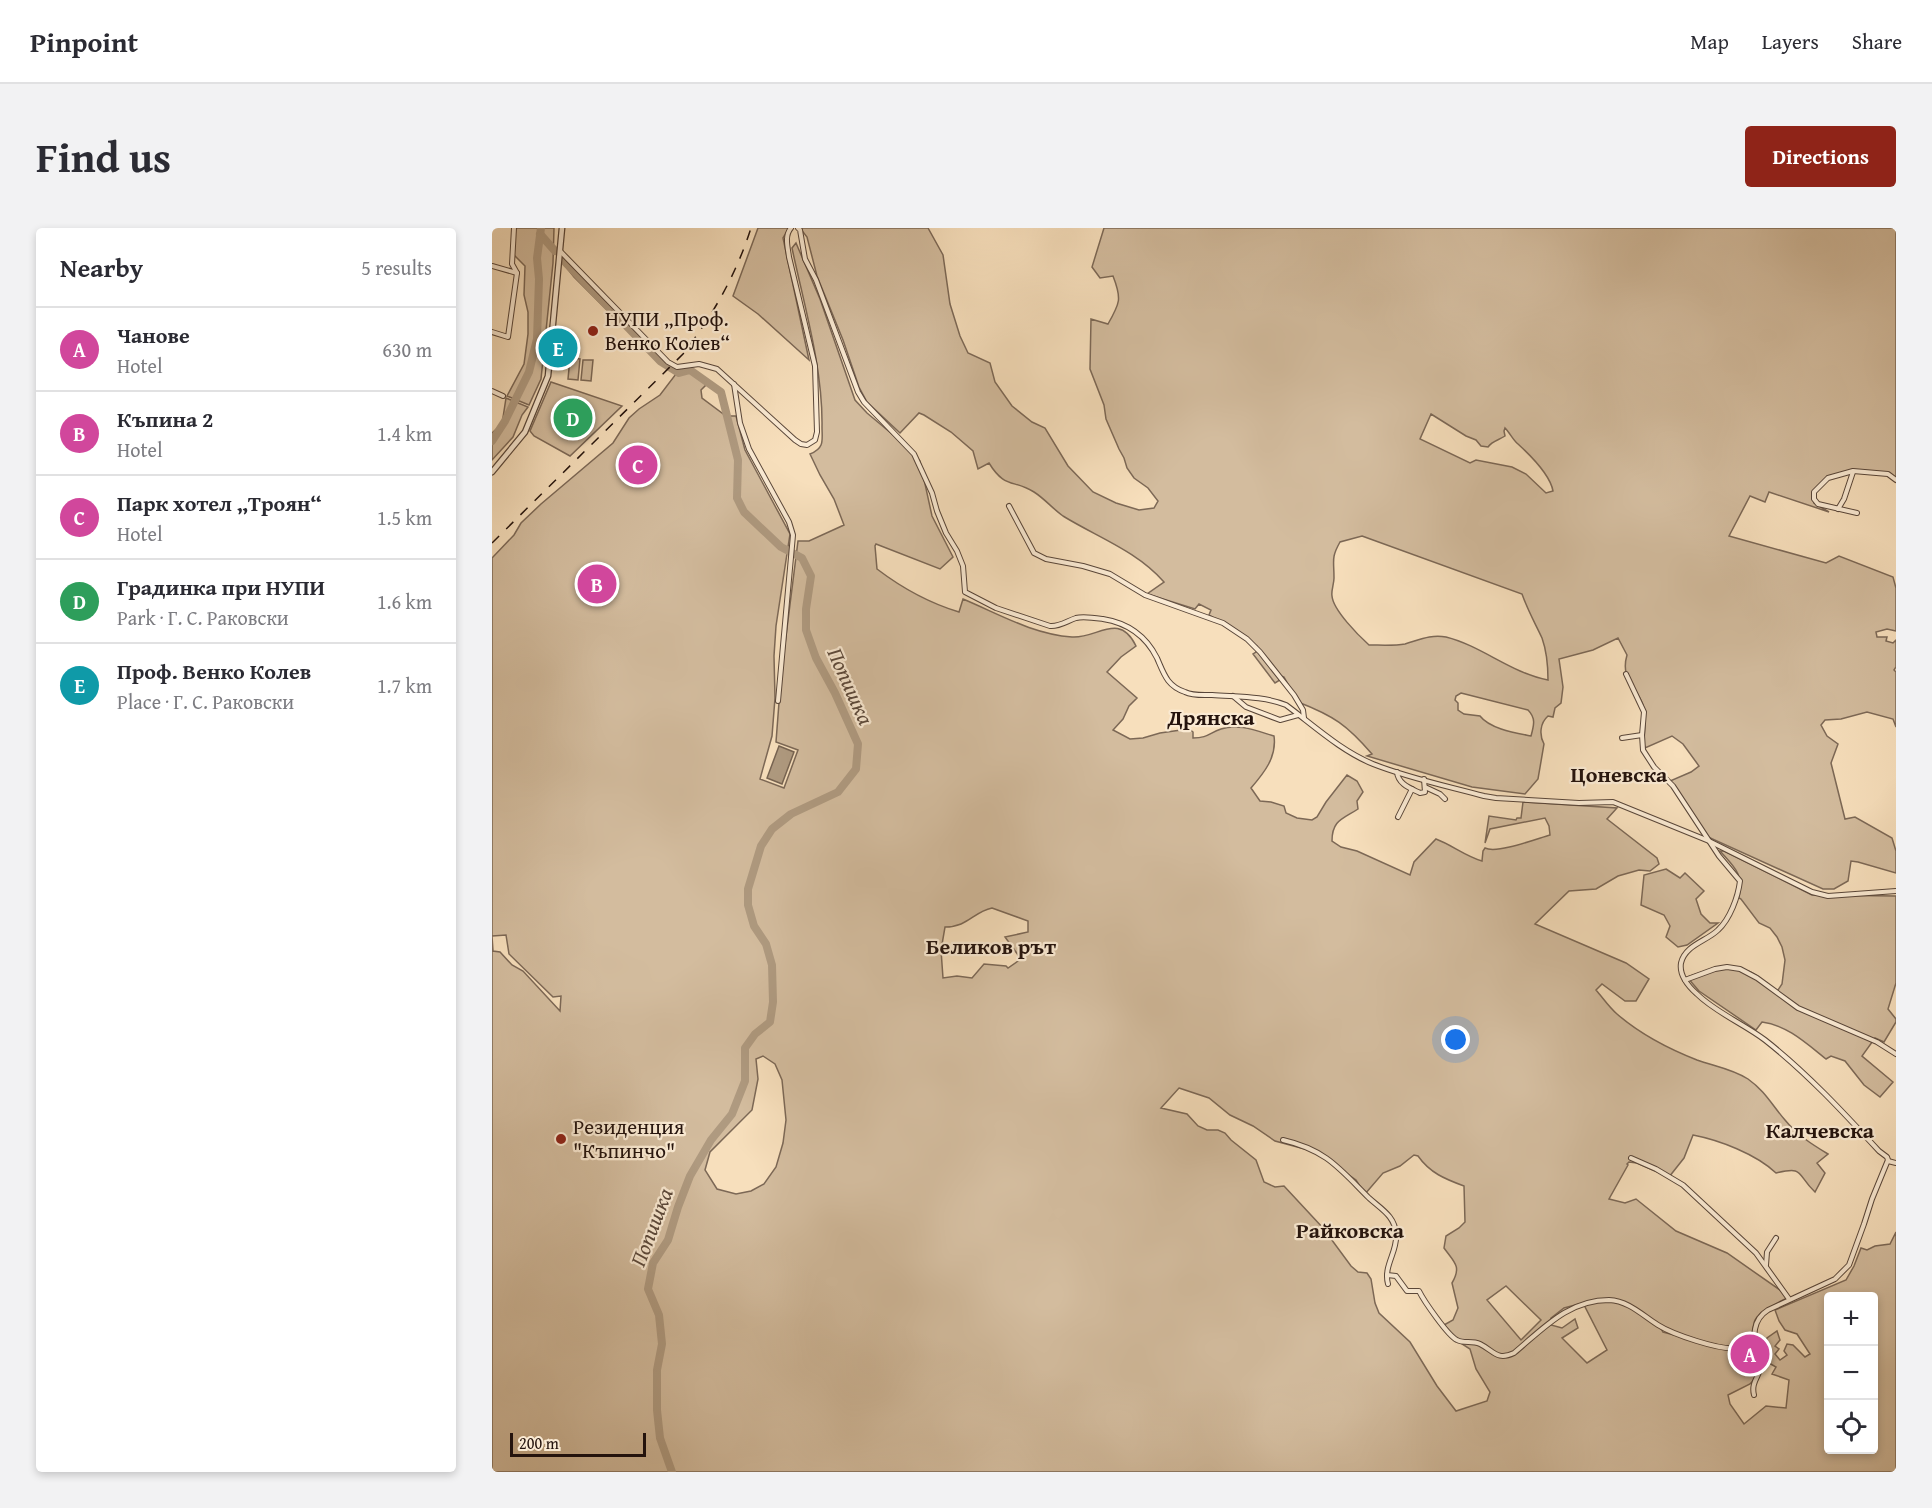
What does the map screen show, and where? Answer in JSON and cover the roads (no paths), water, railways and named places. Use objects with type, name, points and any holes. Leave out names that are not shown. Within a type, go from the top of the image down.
[{"type":"street","points":[[492,332],[508,337],[517,273],[512,264],[514,228]]},
{"type":"street","points":[[492,472],[525,432],[548,376],[562,228]]},
{"type":"street","points":[[559,251],[668,362],[677,367],[699,364],[720,372],[801,444],[807,445],[815,440],[817,432],[815,366],[789,257],[787,242],[791,228]]},
{"type":"street","points":[[798,228],[805,259],[816,280],[858,392],[864,402],[914,454],[932,493],[946,533],[963,566],[964,592],[996,608],[1054,627],[1080,617],[1125,624],[1149,645],[1163,674],[1171,685],[1179,690],[1189,694],[1233,696],[1278,702],[1356,755],[1373,764],[1397,772],[1496,798],[1579,803],[1613,802],[1709,842],[1812,892],[1828,896],[1896,891]]},
{"type":"street","points":[[492,266],[517,273]]},
{"type":"street","points":[[734,383],[745,440],[757,467],[791,527],[793,542],[778,701]]},
{"type":"street","points":[[492,391],[503,396]]},
{"type":"street","points":[[1857,513],[1818,504],[1814,498],[1814,492],[1828,478],[1853,471],[1888,474],[1896,480]]},
{"type":"street","points":[[1838,509],[1844,499],[1853,471]]},
{"type":"street","points":[[1009,506],[1034,552],[1040,557],[1110,574],[1145,595],[1223,623],[1247,639],[1294,695],[1303,710],[1304,719]]},
{"type":"street","points":[[1626,674],[1644,712],[1641,735],[1647,758],[1672,786],[1719,856],[1739,878],[1740,884],[1723,925],[1713,935],[1691,948],[1683,958],[1681,968],[1685,980],[1698,996],[1762,1038],[1788,1059],[1892,1162]]},
{"type":"street","points":[[1233,696],[1246,707],[1263,712],[1275,719],[1280,720],[1299,715]]},
{"type":"street","points":[[1622,738],[1641,735]]},
{"type":"street","points":[[1397,772],[1402,783],[1422,793],[1425,792],[1424,779]]},
{"type":"street","points":[[1425,787],[1445,799]]},
{"type":"street","points":[[1398,817],[1412,789]]},
{"type":"street","points":[[1685,980],[1715,969],[1727,967],[1740,969],[1757,978],[1798,1008],[1877,1042],[1896,1053]]},
{"type":"street","points":[[1282,1140],[1312,1149],[1331,1160],[1389,1215],[1396,1228],[1396,1239],[1387,1275],[1389,1284]]},
{"type":"street","points":[[1387,1275],[1396,1276],[1407,1291],[1419,1291],[1448,1334],[1454,1339],[1476,1342],[1500,1356],[1514,1353],[1548,1323],[1567,1310],[1578,1305],[1610,1300],[1634,1307],[1667,1330],[1708,1344],[1736,1348],[1744,1346],[1753,1338],[1763,1313],[1835,1279],[1849,1265],[1872,1199],[1896,1157]]},
{"type":"street","points":[[1631,1158],[1656,1168],[1683,1185],[1756,1253],[1790,1299]]},
{"type":"street","points":[[1766,1265],[1767,1252],[1776,1238]]},
{"type":"street","points":[[1753,1338],[1761,1363],[1752,1388],[1754,1395]]},
{"type":"waterway","points":[[492,441],[505,421],[529,372],[537,339],[539,279],[537,258],[541,228]]},
{"type":"waterway","name":"Попишка","points":[[540,234],[555,251]]},
{"type":"waterway","name":"Попишка","points":[[564,261],[660,361],[679,373],[690,370],[721,392],[738,460],[737,498],[744,512],[781,547],[802,558],[811,576],[806,609],[806,630],[816,658],[858,744],[856,769],[838,792],[791,814],[772,829],[761,846],[748,889],[748,905],[754,926],[766,944],[772,965],[773,1002],[770,1022],[755,1034],[745,1048],[745,1081],[732,1114],[711,1140],[690,1176],[668,1240],[653,1263],[648,1289],[659,1315],[662,1344],[657,1370],[657,1410],[660,1438],[672,1472]]},
{"type":"railway","points":[[492,543],[683,354],[723,294],[751,228]]},
{"type":"place","name":"НУПИ „Проф. Венко Колев“","points":[[593,331]]},
{"type":"place","name":"Проф. Венко Колев","points":[[558,348]]},
{"type":"place","name":"Градинка при НУПИ","points":[[573,418]]},
{"type":"place","name":"Парк хотел „Троян“","points":[[638,465]]},
{"type":"place","name":"Къпина 2","points":[[597,584]]},
{"type":"place","name":"Резиденция \"Къпинчо\"","points":[[561,1139]]},
{"type":"place","name":"Чанове","points":[[1750,1354]]},
{"type":"district","name":"Дрянска","points":[[1211,717]]},
{"type":"district","name":"Цоневска","points":[[1619,774]]},
{"type":"district","name":"Беликов рът","points":[[991,946]]},
{"type":"district","name":"Калчевска","points":[[1820,1130]]},
{"type":"district","name":"Райковска","points":[[1350,1230]]}]
